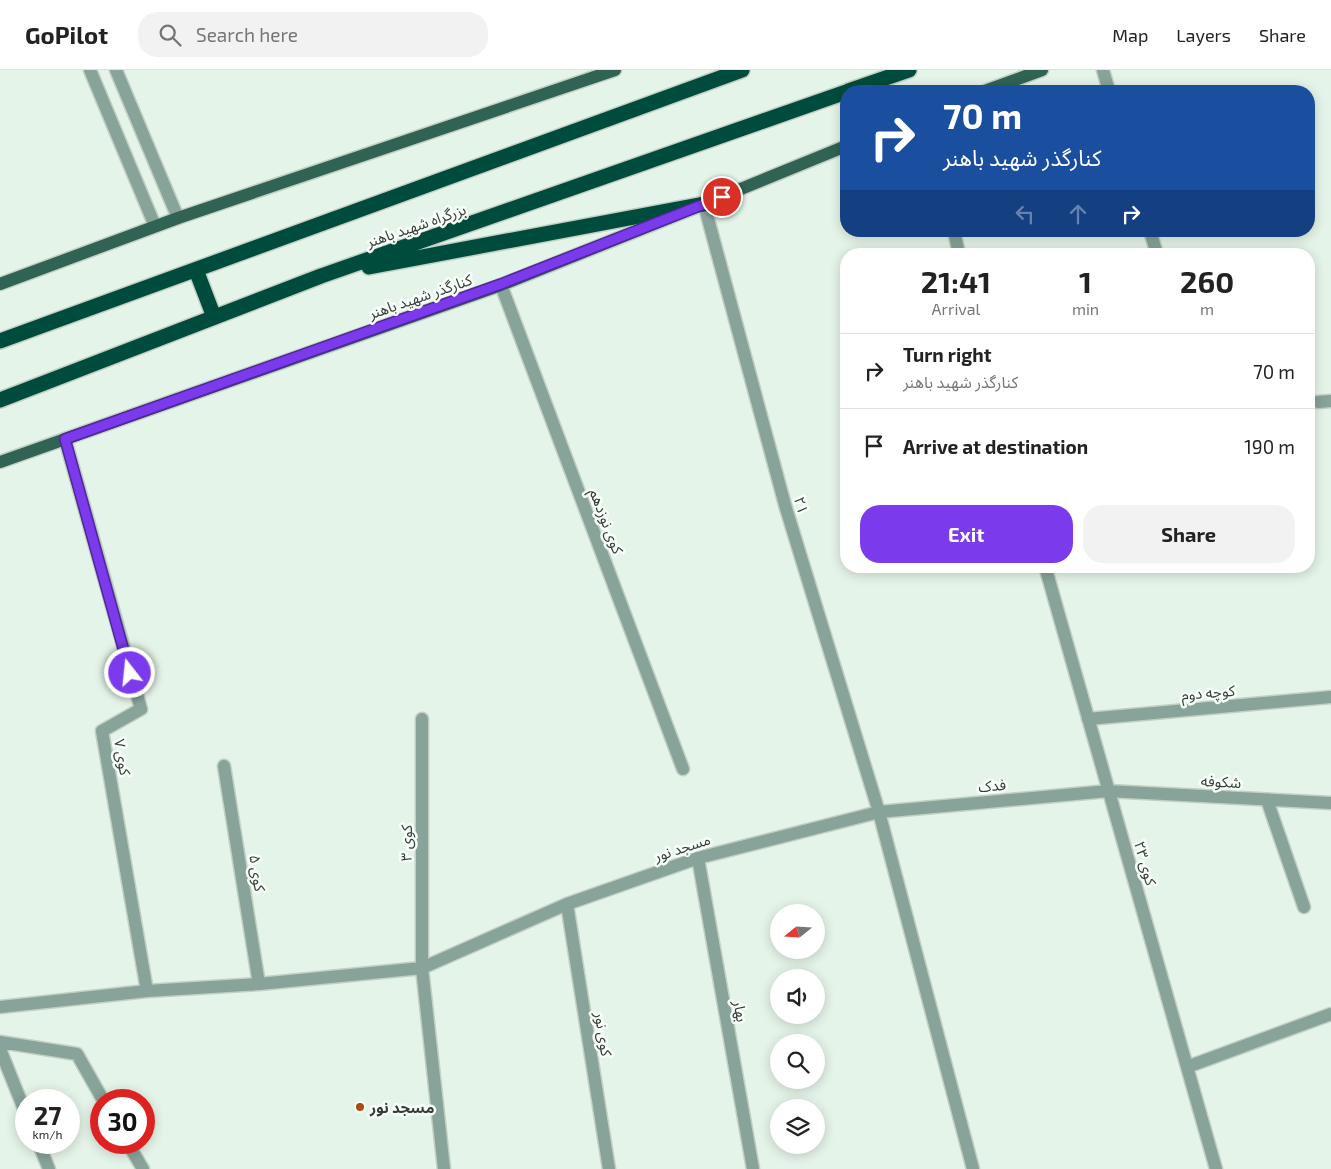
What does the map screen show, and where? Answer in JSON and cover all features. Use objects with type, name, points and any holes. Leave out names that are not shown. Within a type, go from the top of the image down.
[{"type":"highway","points":[[0,341],[742,70]]},
{"type":"highway","name":"بزرگراه شهید باهنر","points":[[867,85],[909,70]]},
{"type":"highway","name":"بزرگراه شهید باهنر","points":[[0,400],[321,276],[840,94]]},
{"type":"highway","points":[[321,276],[704,204]]},
{"type":"highway","points":[[196,270],[214,317]]},
{"type":"main road","points":[[0,284],[155,226],[615,70]]},
{"type":"main road","points":[[1001,85],[1042,70]]},
{"type":"main road","name":"کنارگذر شهید باهنر","points":[[0,462],[501,284],[840,148]]},
{"type":"street","points":[[90,70],[155,226]]},
{"type":"street","points":[[116,70],[178,218]]},
{"type":"street","points":[[1103,70],[1107,85]]},
{"type":"street","name":"۲۱","points":[[704,204],[785,505],[879,812],[973,1169]]},
{"type":"street","name":"کوی نوزدهم","points":[[501,284],[683,769]]},
{"type":"street","points":[[1318,402],[1331,401]]},
{"type":"street","name":"کوی ۷","points":[[65,439],[141,709],[102,731],[146,991]]},
{"type":"street","name":"کوی ۲۳","points":[[1047,573],[1216,1169]]},
{"type":"street","name":"کوچه دوم","points":[[1088,719],[1331,697]]},
{"type":"street","name":"کوی ۳","points":[[422,719],[422,968],[444,1169]]},
{"type":"street","name":"کوی ۵","points":[[224,766],[259,984]]},
{"type":"street","name":"فدک","points":[[879,812],[1108,791]]},
{"type":"street","name":"شکوفه","points":[[1108,791],[1331,804]]},
{"type":"street","points":[[1267,800],[1304,907]]},
{"type":"street","name":"مسجد نور","points":[[0,1007],[146,991],[259,984],[422,968],[567,904],[698,858],[879,812]]},
{"type":"street","name":"بهار","points":[[698,858],[753,1169]]},
{"type":"street","name":"کوی نور","points":[[567,904],[609,1169]]},
{"type":"street","points":[[1187,1067],[1331,1014]]},
{"type":"street","points":[[0,1042],[77,1054],[97,1089]]},
{"type":"street","points":[[0,1049],[16,1089]]},
{"type":"street","points":[[43,1154],[49,1169]]},
{"type":"street","points":[[134,1154],[142,1169]]},
{"type":"place","name":"مسجد نور","points":[[360,1107]]},
{"type":"route","points":[[130,673],[65,439],[501,284],[722,197]]}]
